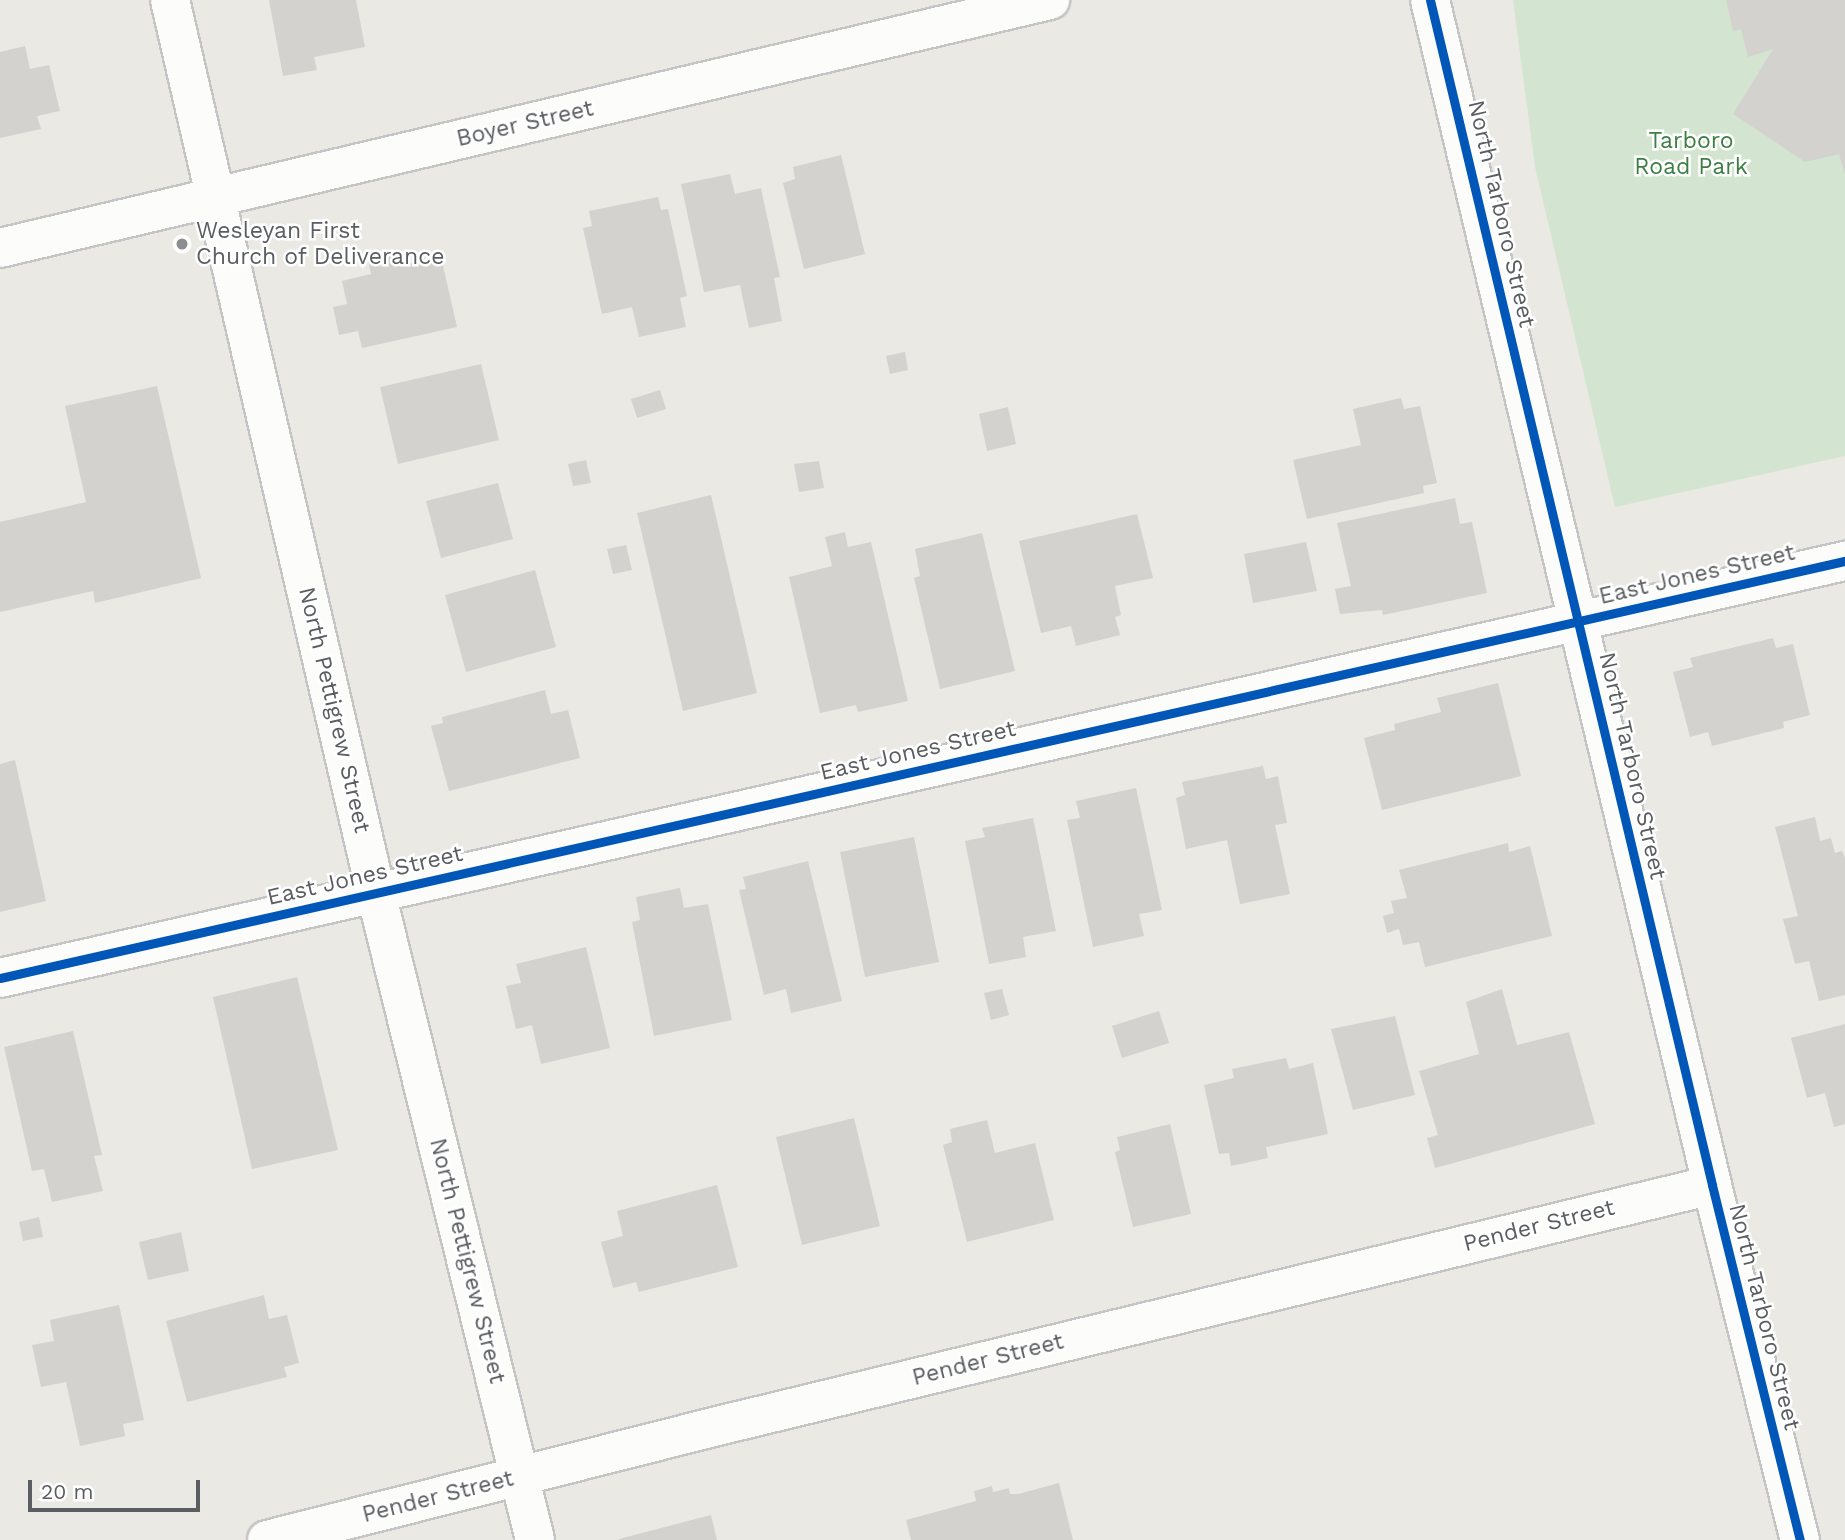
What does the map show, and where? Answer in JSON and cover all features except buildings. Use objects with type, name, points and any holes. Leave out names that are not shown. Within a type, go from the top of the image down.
[{"type":"street","name":"North Pettigrew Street","points":[[170,0],[376,893],[535,1540]]},
{"type":"street","name":"Boyer Street","points":[[0,248],[1050,0]]},
{"type":"street","name":"North Tarboro Street","points":[[1430,0],[1712,1185],[1800,1540]]},
{"type":"street","name":"East Jones Street","points":[[0,978],[1845,561]]},
{"type":"street","name":"Pender Street","points":[[267,1540],[1712,1185]]},
{"type":"green space","name":"Tarboro Road Park","points":[[1513,0],[1845,0],[1845,456],[1615,507],[1535,167]]},
{"type":"cycle path","points":[[1430,0],[1712,1185],[1800,1540]]},
{"type":"cycle path","points":[[0,978],[1845,561]]},
{"type":"place","name":"Wesleyan First Church of Deliverance","points":[[182,244]]}]
